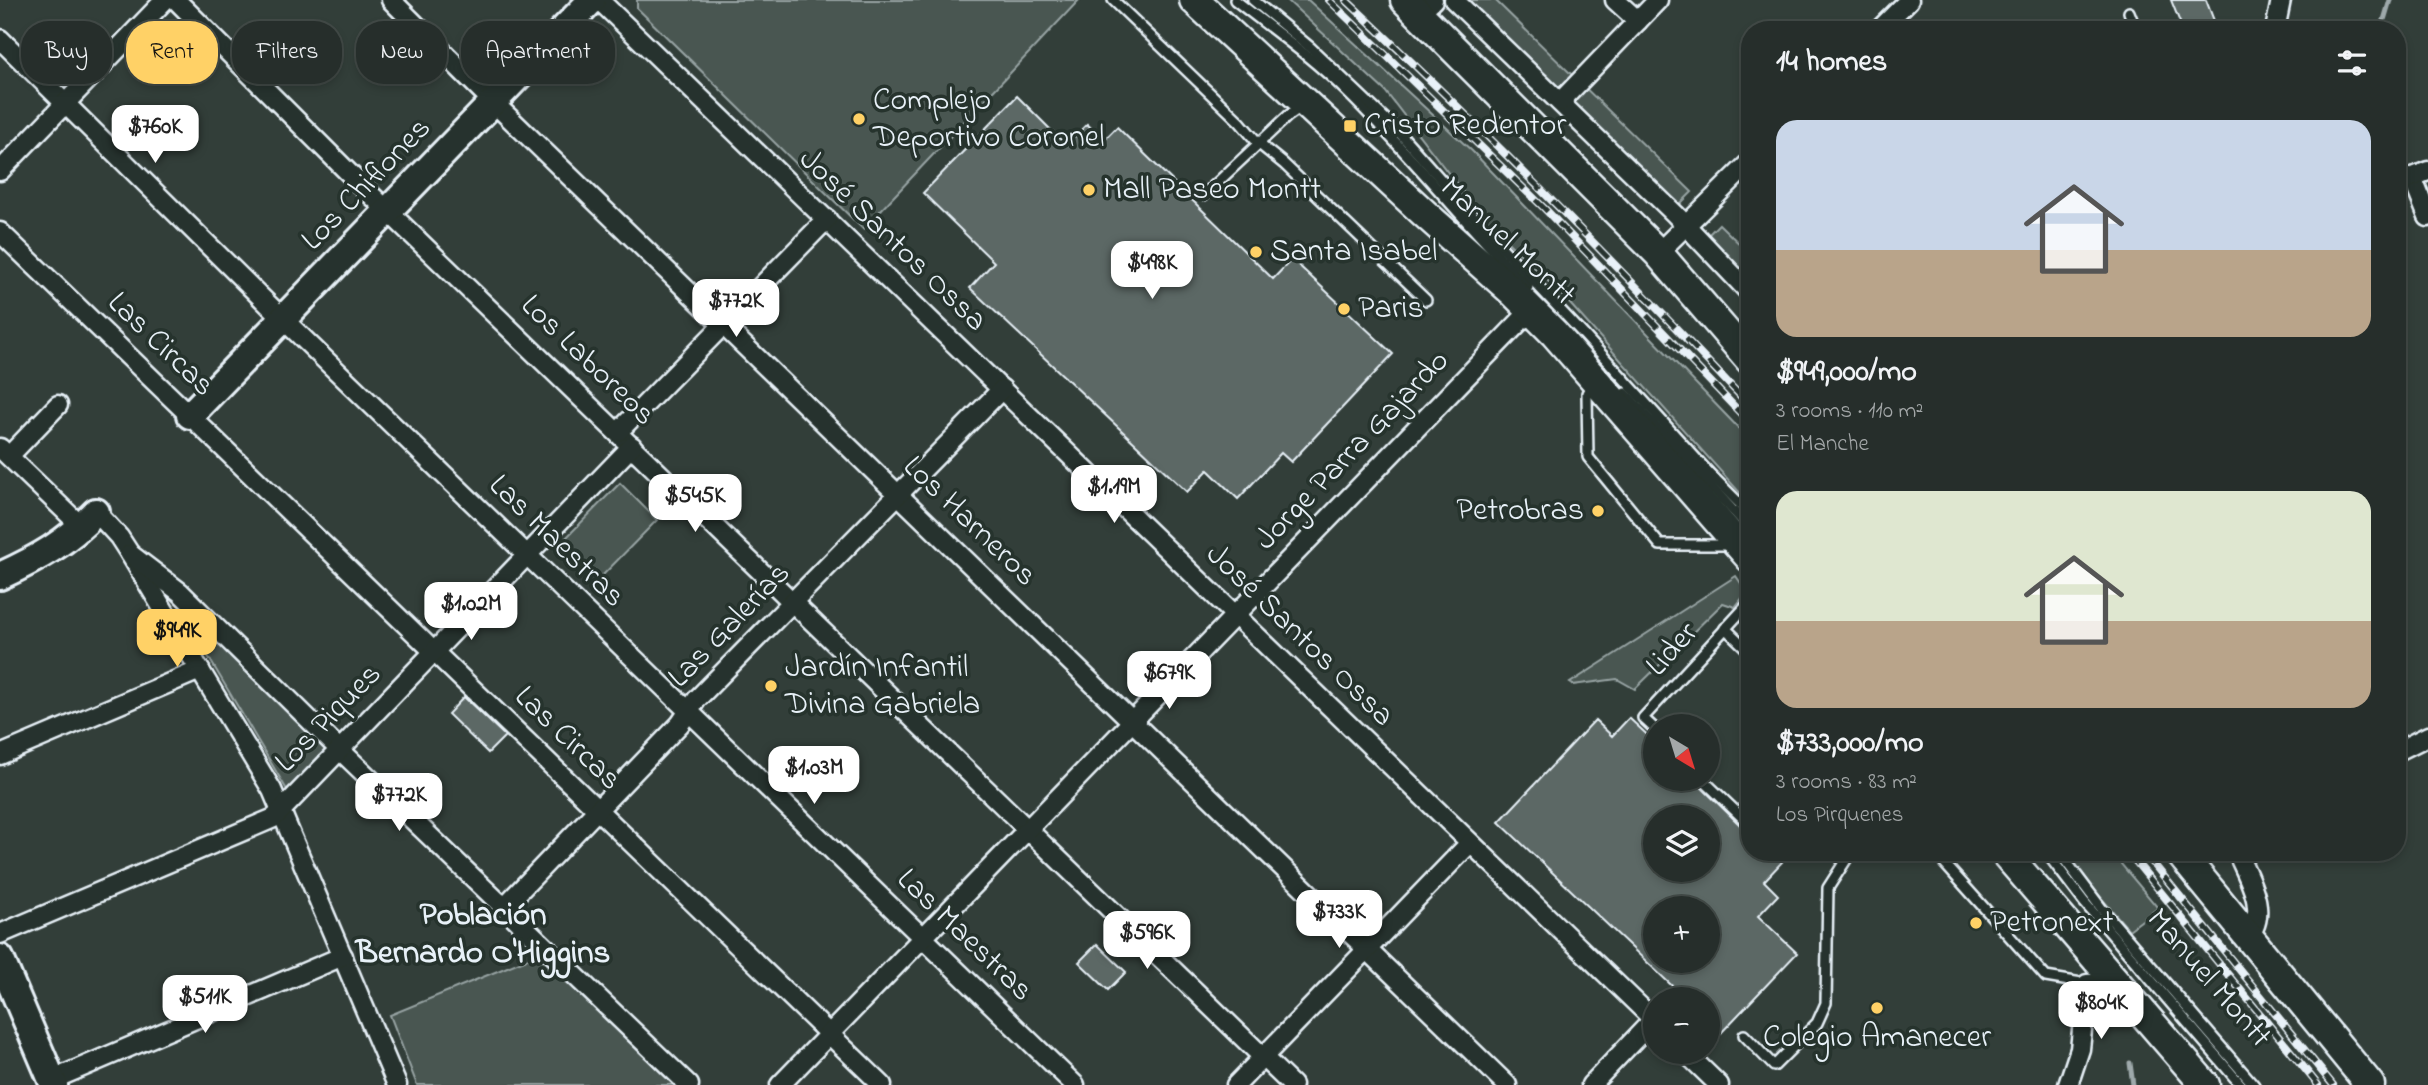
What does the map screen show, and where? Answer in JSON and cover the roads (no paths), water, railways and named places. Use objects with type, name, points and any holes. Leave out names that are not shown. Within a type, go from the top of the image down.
[{"type":"main road","name":"Manuel Montt","points":[[1194,0],[1531,310],[1741,539]]},
{"type":"main road","points":[[1419,4],[1658,253],[1741,350]]},
{"type":"main road","points":[[2012,861],[2205,1085]]},
{"type":"main road","points":[[2186,861],[2370,1085]]},
{"type":"street","points":[[0,170],[165,0]]},
{"type":"street","name":"Los Laboreos","points":[[176,0],[388,210],[1292,1085]]},
{"type":"street","name":"Los Harneros","points":[[391,0],[1507,1085]]},
{"type":"street","name":"Los Chiflones","points":[[190,415],[592,0]]},
{"type":"street","name":"José Santos Ossa","points":[[599,0],[1643,1010]]},
{"type":"street","points":[[1454,0],[1687,226],[1741,283]]},
{"type":"street","points":[[1615,0],[1637,21]]},
{"type":"street","points":[[1560,102],[1658,0]]},
{"type":"street","points":[[1889,21],[1909,0]]},
{"type":"street","points":[[2277,21],[2281,0]]},
{"type":"street","name":"Las Maestras","points":[[0,39],[283,319],[1075,1085]]},
{"type":"street","points":[[1658,253],[1741,171]]},
{"type":"street","points":[[2412,177],[2428,217]]},
{"type":"street","points":[[618,432],[827,219]]},
{"type":"street","name":"Las Circas","points":[[0,232],[882,1085]]},
{"type":"street","name":"Jorge Parra Gajardo","points":[[780,1085],[1531,310]]},
{"type":"street","name":"Las Galerías","points":[[504,907],[680,724],[697,699],[1002,389]]},
{"type":"street","points":[[58,405],[4,452],[89,519],[119,537],[130,554],[272,790],[397,1085]]},
{"type":"street","name":"Los Piques","points":[[0,934],[265,823],[282,811],[632,446]]},
{"type":"street","points":[[0,576],[46,554],[89,519]]},
{"type":"street","points":[[130,554],[180,592],[340,750],[689,1085]]},
{"type":"street","points":[[0,755],[200,670]]},
{"type":"street","points":[[2406,747],[2428,736]]},
{"type":"street","points":[[1236,1085],[1470,843]]},
{"type":"street","points":[[2241,861],[2257,903],[2258,922],[2249,936]]},
{"type":"street","points":[[0,958],[53,1082],[343,956]]},
{"type":"street","points":[[2068,1085],[2080,1049],[2087,984],[2116,982]]},
{"type":"street","points":[[1591,1085],[1643,1032]]},
{"type":"street","points":[[1697,1064],[1719,1085]]},
{"type":"lane","points":[[1113,0],[1240,122],[1258,143],[1284,164],[1426,300]]},
{"type":"lane","name":"Manuel Montt","points":[[1235,0],[1307,55],[1392,137],[1741,538]]},
{"type":"lane","name":"Manuel Montt","points":[[1253,0],[1311,48],[1397,130],[1490,236],[1741,505]]},
{"type":"lane","points":[[2129,12],[2132,21]]},
{"type":"lane","points":[[1204,195],[1288,116],[1307,103]]},
{"type":"lane","points":[[1595,381],[1587,393],[1588,457],[1660,545],[1741,544]]},
{"type":"lane","name":"Lider","points":[[1648,714],[1741,611]]},
{"type":"lane","points":[[1725,628],[1741,643]]},
{"type":"lane","points":[[1715,791],[1741,816]]},
{"type":"lane","points":[[1744,1035],[1774,1066],[1817,1023],[1826,1003],[1828,888],[1845,861]]},
{"type":"lane","points":[[1944,861],[2046,977],[2087,984]]},
{"type":"lane","name":"Manuel Montt","points":[[2053,861],[2084,902],[2241,1085]]},
{"type":"lane","name":"Manuel Montt","points":[[2066,861],[2102,909],[2254,1085]]},
{"type":"waterway","points":[[2384,21],[2390,0]]},
{"type":"waterway","points":[[2130,1063],[2133,1085]]},
{"type":"railway","points":[[1329,0],[1544,208],[1741,414]]},
{"type":"railway","points":[[1346,0],[1551,200],[1741,397]]},
{"type":"railway","points":[[2135,861],[2318,1085]]},
{"type":"railway","points":[[2151,861],[2333,1085]]},
{"type":"place","name":"Complejo Deportivo Coronel","points":[[859,119]]},
{"type":"place","name":"Cristo Redentor","points":[[1350,126]]},
{"type":"place","name":"Mall Paseo Montt","points":[[1089,190]]},
{"type":"place","name":"Santa Isabel","points":[[1256,252]]},
{"type":"place","name":"Paris","points":[[1344,309]]},
{"type":"place","name":"Petrobras","points":[[1598,511]]},
{"type":"place","name":"Jardín Infantil Divina Gabriela","points":[[771,686]]},
{"type":"place","name":"Petronext","points":[[1976,923]]},
{"type":"place","name":"Colegio Amanecer","points":[[1877,1008]]},
{"type":"district","name":"Población Bernardo O'Higgins","points":[[483,935]]}]
